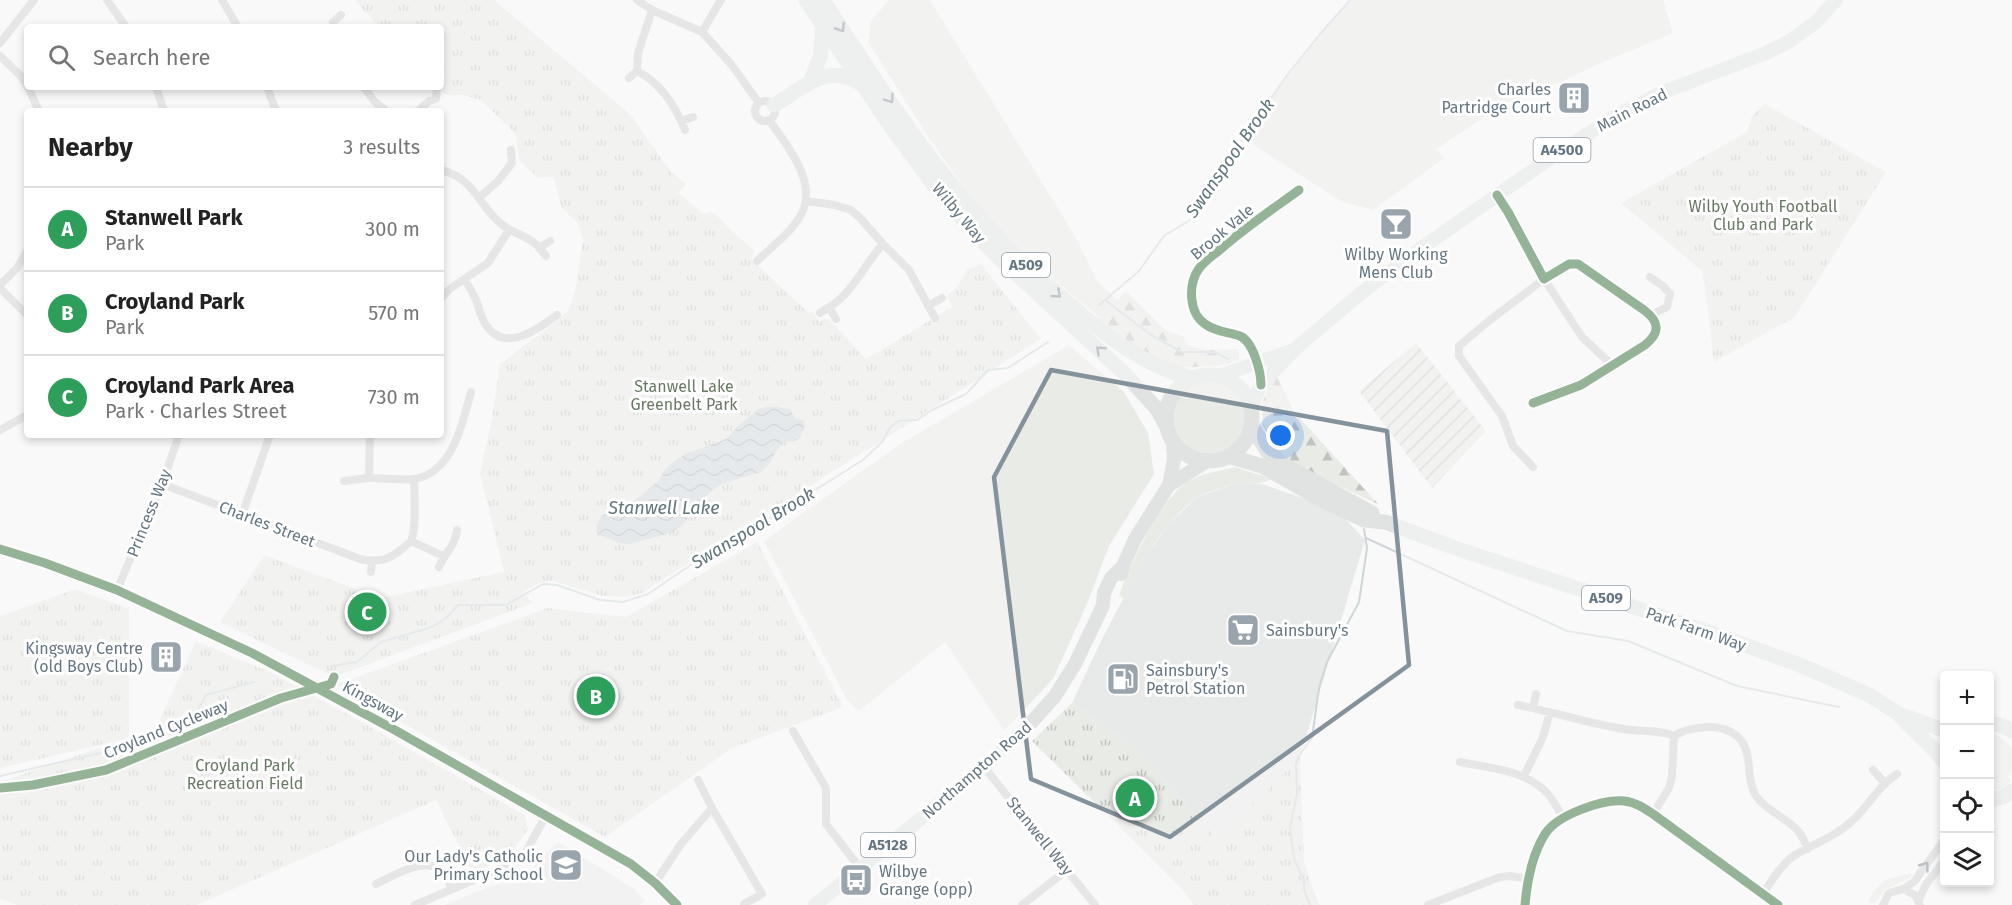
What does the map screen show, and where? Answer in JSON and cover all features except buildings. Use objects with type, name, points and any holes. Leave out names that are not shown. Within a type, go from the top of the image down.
[{"type":"highway","name":"Wilby Way","points":[[806,0],[861,84],[936,188],[998,257],[1124,373],[1156,409],[1170,434]]},
{"type":"highway","name":"Wilby Way","points":[[823,0],[881,88],[939,168],[1004,243],[1046,284],[1138,357],[1174,374],[1192,378]]},
{"type":"highway","points":[[811,80],[820,58],[823,27]]},
{"type":"highway","points":[[768,110],[811,80],[838,75],[861,84]]},
{"type":"highway","points":[[1210,375],[1233,382],[1239,387],[1251,407],[1251,425],[1246,440],[1228,456],[1207,461],[1191,457],[1184,453],[1170,434],[1166,410],[1168,402],[1178,388],[1192,378],[1210,375]]},
{"type":"highway","name":"Park Farm Way","points":[[1251,425],[1267,451],[1281,463],[1327,490],[1370,511],[1384,522]]},
{"type":"highway","name":"Park Farm Way","points":[[1228,456],[1262,466],[1320,499],[1364,520],[1384,522],[1828,675],[1869,695],[1899,714],[1940,729]]},
{"type":"highway","name":"Park Farm Way","points":[[1899,714],[1940,757]]},
{"type":"highway","points":[[1994,724],[2012,731]]},
{"type":"main road","name":"Main Road","points":[[1251,407],[1261,385],[1295,349],[1380,278],[1497,195],[1572,143],[1637,105],[1670,89],[1766,53],[1788,42],[1815,22],[1836,0]]},
{"type":"main road","name":"Main Road","points":[[1219,376],[1295,349]]},
{"type":"main road","name":"Northampton Road","points":[[815,905],[984,767],[1056,696],[1075,664],[1103,605],[1104,593],[1111,578],[1123,566],[1136,539],[1169,485],[1174,460],[1170,434]]},
{"type":"main road","name":"Northampton Road","points":[[1169,485],[1207,461]]},
{"type":"street","points":[[0,43],[34,0]]},
{"type":"street","points":[[107,0],[124,24]]},
{"type":"street","points":[[222,0],[236,24]]},
{"type":"street","points":[[637,0],[652,10],[702,32],[768,110],[806,183],[806,201],[799,221],[757,261]]},
{"type":"street","points":[[702,32],[721,0]]},
{"type":"street","points":[[629,78],[637,70],[638,53],[652,10]]},
{"type":"street","points":[[335,24],[341,15]]},
{"type":"street","points":[[323,17],[333,24]]},
{"type":"street","points":[[0,56],[24,81]]},
{"type":"street","points":[[637,70],[648,76],[664,93],[678,112],[683,126],[693,117]]},
{"type":"street","points":[[29,90],[38,108]]},
{"type":"street","points":[[157,90],[163,108]]},
{"type":"street","points":[[268,90],[275,108]]},
{"type":"street","points":[[366,90],[382,108]]},
{"type":"street","points":[[422,108],[429,102],[441,99],[437,90]]},
{"type":"street","points":[[480,197],[512,164],[511,150]]},
{"type":"street","points":[[512,164],[521,165]]},
{"type":"street","points":[[444,171],[451,172],[468,184],[480,197],[490,214],[509,231],[536,244],[546,256]]},
{"type":"street","name":"Brook Vale","points":[[1261,385],[1260,369],[1246,340],[1212,328],[1199,318],[1192,301],[1193,281],[1202,265],[1299,190]]},
{"type":"street","points":[[1497,195],[1544,279],[1576,330],[1612,365]]},
{"type":"street","points":[[806,201],[851,210],[909,270],[934,318]]},
{"type":"street","points":[[444,295],[488,263],[509,231]]},
{"type":"street","points":[[539,248],[550,241]]},
{"type":"street","points":[[820,313],[849,289],[883,244]]},
{"type":"street","points":[[24,256],[17,268],[0,286],[24,312]]},
{"type":"street","points":[[1533,403],[1581,385],[1653,339],[1656,329],[1651,315],[1578,264],[1569,264],[1544,279],[1490,320],[1457,349],[1461,360],[1502,416],[1513,446],[1533,467]]},
{"type":"street","points":[[1650,277],[1670,294],[1667,307],[1651,315]]},
{"type":"street","points":[[464,279],[476,300],[485,324],[494,333],[507,339],[534,332],[557,315]]},
{"type":"street","points":[[928,306],[942,298]]},
{"type":"street","points":[[829,307],[836,318]]},
{"type":"street","points":[[344,481],[369,478],[414,479],[437,470],[451,451],[471,392]]},
{"type":"street","points":[[0,430],[24,417]]},
{"type":"street","name":"Princess Way","points":[[117,590],[162,484],[177,438]]},
{"type":"street","points":[[242,514],[269,438]]},
{"type":"street","points":[[369,478],[370,438]]},
{"type":"street","points":[[371,572],[372,561],[385,560],[411,541],[414,523],[414,479]]},
{"type":"street","name":"Charles Street","points":[[162,484],[360,559],[372,561]]},
{"type":"street","points":[[439,567],[443,556],[456,541],[457,530]]},
{"type":"street","points":[[411,541],[443,556]]},
{"type":"street","name":"Kingsway","points":[[0,549],[117,590],[279,667],[631,864],[677,905]]},
{"type":"street","points":[[1533,708],[1536,694]]},
{"type":"street","points":[[1518,705],[1620,729],[1663,732],[1674,736],[1681,732],[1701,728],[1726,729],[1740,739],[1746,749],[1748,771],[1757,796],[1768,808],[1799,831],[1808,849]]},
{"type":"street","points":[[1524,776],[1543,737],[1550,712]]},
{"type":"street","points":[[793,731],[826,788],[826,824],[860,868]]},
{"type":"street","points":[[1653,814],[1669,788],[1672,777],[1674,736]]},
{"type":"street","points":[[1460,762],[1524,776],[1549,795],[1563,818]]},
{"type":"street","name":"Stanwell Way","points":[[984,767],[1095,905]]},
{"type":"street","points":[[1873,770],[1884,782]]},
{"type":"street","points":[[1762,893],[1785,864],[1836,835],[1854,819],[1884,782],[1898,774]]},
{"type":"street","points":[[698,780],[762,894],[744,904]]},
{"type":"street","points":[[1525,905],[1538,850],[1546,833],[1563,818],[1604,802],[1615,801],[1637,804],[1653,814],[1779,905]]},
{"type":"street","points":[[655,883],[681,844],[712,808]]},
{"type":"street","points":[[415,905],[514,863],[526,852],[546,815]]},
{"type":"street","points":[[1883,905],[1889,893],[1904,889],[1914,882],[1940,846]]},
{"type":"street","points":[[376,884],[410,868],[429,865],[443,872],[452,889]]},
{"type":"street","points":[[1919,903],[1927,883],[1940,866]]},
{"type":"street","points":[[1022,905],[1067,870]]},
{"type":"street","points":[[1428,905],[1500,877],[1530,879]]},
{"type":"street","points":[[1904,889],[1915,895],[1919,903]]},
{"type":"highlighted area","points":[[1051,370],[1387,431],[1409,665],[1170,837],[1031,779],[994,477]]},
{"type":"shaded area","points":[[1237,483],[1262,484],[1337,510],[1365,540],[1300,757],[1217,840],[1138,750],[1072,703],[1143,561],[1168,525],[1197,497]]},
{"type":"shaded area","name":"Our Lady's Catholic Primary School","points":[[559,842],[633,888],[645,901],[640,905],[445,905],[528,874],[542,856]]},
{"type":"green space","name":"Stanwell Lake Greenbelt Park","points":[[356,0],[494,0],[630,114],[671,172],[686,184],[679,193],[703,214],[711,212],[717,216],[754,251],[752,260],[809,313],[813,311],[819,322],[829,319],[866,359],[952,307],[947,296],[958,286],[967,270],[981,264],[1041,339],[642,593],[624,597],[603,596],[553,581],[539,583],[523,592],[533,603],[334,677],[220,622],[264,555],[380,598],[504,572],[480,473],[492,419],[500,364],[558,320],[569,309],[575,292],[583,239],[578,224],[561,207],[554,177],[538,178],[519,160],[516,134],[481,100],[463,95],[447,95],[442,91],[444,90],[444,24],[377,24]]},
{"type":"green space","points":[[889,0],[930,0],[1075,236],[1097,281],[1117,300],[1100,318],[997,226],[967,191],[928,136],[868,42],[871,21]]},
{"type":"green space","points":[[1350,0],[1663,0],[1673,33],[1506,103],[1436,149],[1444,158],[1373,210],[1342,202],[1243,138],[1322,33]]},
{"type":"green space","name":"Wilby Youth Football Club and Park","points":[[1765,104],[1886,172],[1795,317],[1714,362],[1703,272],[1621,203],[1747,132],[1752,116]]},
{"type":"green space","points":[[1126,291],[1165,330],[1184,337],[1189,346],[1207,350],[1239,349],[1239,360],[1219,366],[1176,368],[1134,348],[1098,319]]},
{"type":"green space","points":[[1416,343],[1486,431],[1432,488],[1359,391]]},
{"type":"green space","points":[[1069,345],[1124,392],[1148,433],[1154,474],[1109,546],[1087,604],[1053,679],[1004,731],[945,642],[859,711],[847,700],[764,541],[900,444]]},
{"type":"green space","points":[[1277,377],[1295,413],[1378,504],[1317,476],[1281,456],[1263,425],[1262,404],[1268,387]]},
{"type":"green space","points":[[1201,382],[1215,382],[1229,388],[1239,398],[1245,412],[1243,433],[1229,450],[1215,456],[1201,456],[1187,450],[1177,440],[1171,426],[1171,412],[1177,398],[1187,388]]},
{"type":"green space","points":[[1235,467],[1271,479],[1260,483],[1227,486],[1196,498],[1173,519],[1154,544],[1125,599],[1119,596],[1147,534],[1177,490],[1198,476]]},
{"type":"green space","points":[[757,542],[843,707],[732,748],[605,837],[335,685],[548,608],[626,617]]},
{"type":"green space","name":"Croyland Park Recreation Field","points":[[76,589],[129,609],[129,738],[155,730],[196,641],[270,672],[360,721],[525,815],[528,830],[512,851],[473,874],[436,800],[197,905],[17,905],[0,899],[0,782],[122,740],[0,768],[0,616]]},
{"type":"green space","points":[[1072,703],[1138,750],[1217,840],[1300,757],[1304,863],[1319,905],[1194,905],[1181,888],[1032,741]]},
{"type":"green space","points":[[1994,735],[1999,736],[2012,747],[2012,767],[2008,777],[2010,782],[2001,789],[1994,790]]},
{"type":"green space","points":[[1910,873],[1913,875],[1886,889],[1875,903],[1868,903],[1873,891],[1885,880]]},
{"type":"water","name":"Stanwell Lake","points":[[770,406],[790,409],[795,418],[805,421],[800,438],[786,442],[779,447],[770,463],[761,472],[722,484],[711,491],[695,507],[683,525],[671,533],[630,544],[618,543],[596,533],[597,522],[604,514],[633,502],[658,481],[672,463],[685,454],[726,439],[759,409]]},
{"type":"waterway","name":"Swanspool Brook","points":[[1099,305],[1139,271],[1164,236],[1190,220],[1210,185],[1288,74],[1350,0]]},
{"type":"waterway","points":[[1105,300],[1151,335],[1182,352],[1214,352],[1228,359]]},
{"type":"waterway","name":"Swanspool Brook","points":[[332,666],[357,662],[381,642],[432,627],[446,618],[458,605],[506,605],[543,584],[557,585],[600,600],[623,602],[648,594],[726,541],[748,536],[764,522],[863,460],[883,441],[890,427],[899,421],[917,420],[932,410],[966,394],[988,370],[1008,368],[1048,342]]},
{"type":"waterway","points":[[1310,905],[1304,889],[1304,881],[1294,859],[1290,828],[1297,794],[1296,764],[1298,757],[1312,738],[1319,688],[1327,662],[1359,602],[1367,548],[1364,529]]},
{"type":"waterway","points":[[1366,538],[1567,631],[1628,641],[1737,686],[1839,707]]},
{"type":"waterway","name":"Swanspool Brook","points":[[0,776],[126,747],[143,738],[183,728],[190,712],[198,710],[206,695],[254,682]]},
{"type":"cycle path","points":[[1261,385],[1255,358],[1245,339],[1213,329],[1200,319],[1193,306],[1193,284],[1198,270],[1206,261],[1250,225],[1299,190]]},
{"type":"cycle path","points":[[1497,195],[1544,279],[1569,264],[1578,264],[1649,314],[1656,328],[1650,341],[1645,345],[1581,385],[1533,403]]},
{"type":"cycle path","points":[[0,549],[117,590],[252,653],[393,729],[631,864],[677,905]]},
{"type":"cycle path","name":"Croyland Cycleway","points":[[0,788],[33,785],[106,770],[281,698],[331,684],[334,677]]},
{"type":"cycle path","points":[[1525,905],[1534,859],[1545,834],[1551,827],[1581,810],[1615,801],[1636,804],[1653,814],[1778,905]]},
{"type":"place","name":"Charles Partridge Court","points":[[1574,98]]},
{"type":"place","name":"Wilby Working Mens Club","points":[[1396,224]]},
{"type":"place","name":"Croyland Park Area","points":[[367,612]]},
{"type":"place","name":"Sainsbury's","points":[[1243,630]]},
{"type":"place","name":"Kingsway Centre (old Boys Club)","points":[[166,657]]},
{"type":"place","name":"Sainsbury's Petrol Station","points":[[1123,679]]},
{"type":"place","name":"Croyland Park","points":[[596,696]]},
{"type":"place","name":"Stanwell Park","points":[[1135,798]]},
{"type":"place","name":"Our Lady's Catholic Primary School","points":[[566,865]]},
{"type":"place","name":"Wilbye Grange (opp)","points":[[856,880]]}]
